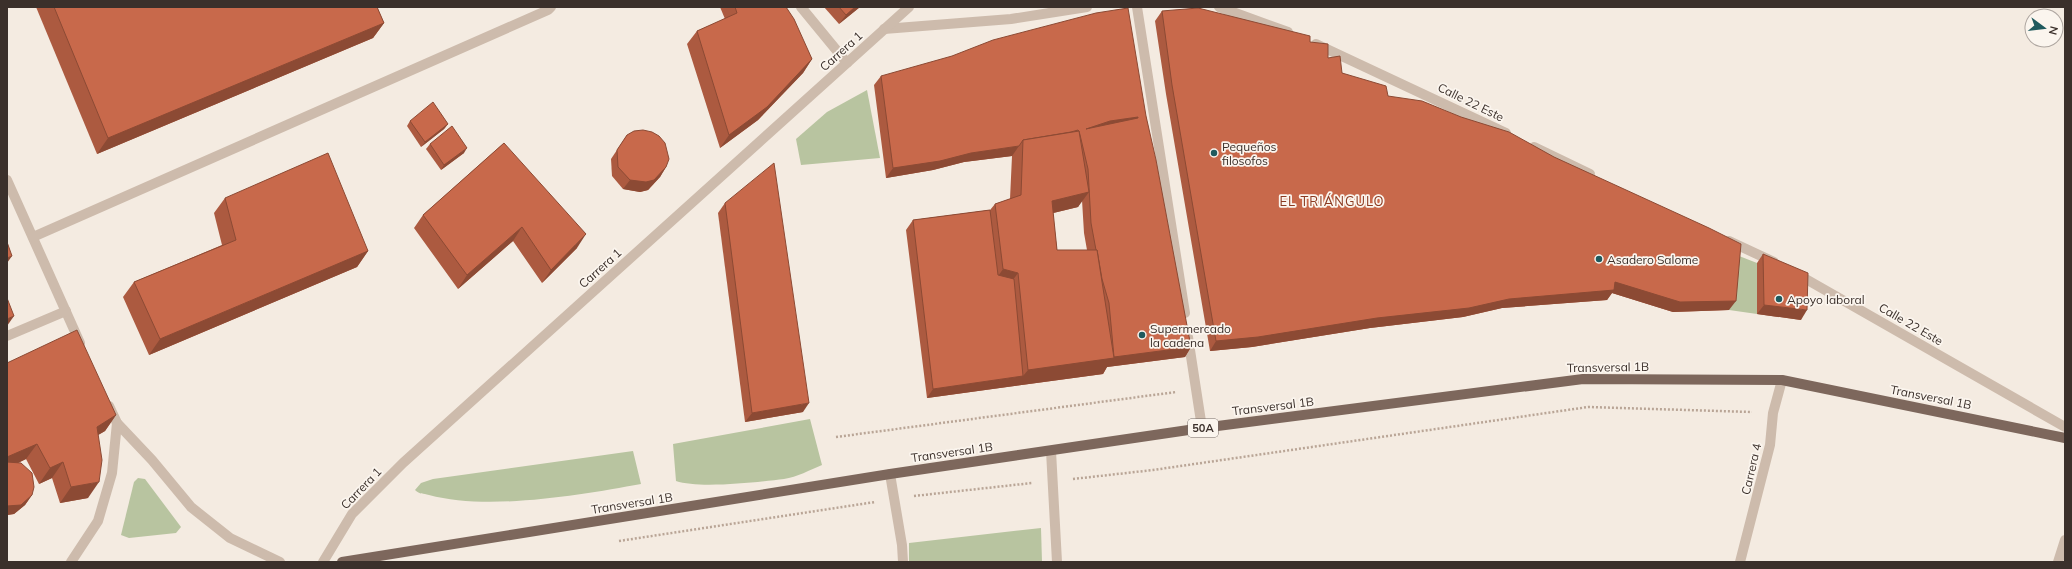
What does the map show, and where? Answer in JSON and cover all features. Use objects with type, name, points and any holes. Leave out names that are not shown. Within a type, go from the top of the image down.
[{"type":"main road","name":"Transversal 1B","points":[[342,562],[890,474],[1202,428],[1583,378],[1782,380],[2065,438]]},
{"type":"street","points":[[33,237],[548,10],[551,7]]},
{"type":"street","points":[[801,7],[847,64]]},
{"type":"street","name":"Carrera 1","points":[[323,562],[352,514],[403,463],[909,7]]},
{"type":"street","points":[[884,29],[1010,19],[1087,7]]},
{"type":"street","points":[[1137,7],[1202,428]]},
{"type":"street","name":"Calle 22 Este","points":[[1220,7],[1336,52],[1600,178]]},
{"type":"street","points":[[7,180],[85,353]]},
{"type":"street","name":"Calle 22 Este","points":[[1721,237],[1786,268],[2065,427]]},
{"type":"street","points":[[7,336],[66,311]]},
{"type":"street","name":"Carrera 4","points":[[1740,562],[1770,445],[1773,413],[1782,380]]},
{"type":"street","points":[[104,395],[117,423],[152,460],[191,507],[230,538],[280,562]]},
{"type":"street","points":[[71,562],[98,521],[112,473],[117,423]]},
{"type":"street","points":[[1051,451],[1057,562]]},
{"type":"street","points":[[890,474],[902,545],[903,562]]},
{"type":"street","points":[[2058,562],[2065,540]]},
{"type":"path","points":[[836,437],[1196,389]]},
{"type":"path","points":[[612,542],[894,499],[1153,470],[1588,407],[1773,413]]},
{"type":"green space","points":[[867,90],[880,158],[801,165],[796,139],[827,112]]},
{"type":"green space","points":[[1734,254],[1757,263],[1757,314],[1729,310]]},
{"type":"green space","points":[[810,419],[822,465],[794,477],[784,479],[714,485],[676,481],[673,444]]},
{"type":"green space","points":[[633,451],[641,484],[563,497],[535,500],[479,502],[453,500],[420,493],[415,490],[421,483],[433,479]]},
{"type":"green space","points":[[138,478],[145,479],[181,527],[176,533],[129,538],[121,535],[134,482]]},
{"type":"green space","points":[[1041,528],[1042,562],[909,562],[909,543]]},
{"type":"building","points":[[54,7],[377,7],[384,23],[108,138]]},
{"type":"building","points":[[735,7],[786,7],[794,19],[812,59],[767,107],[729,135],[697,31],[737,13]]},
{"type":"building","points":[[839,7],[855,7],[846,15]]},
{"type":"building","points":[[1128,8],[1146,116],[1156,160],[1191,347],[1114,357],[1109,303],[1102,279],[1091,223],[1088,169],[1078,130],[1023,140],[1019,146],[971,153],[940,161],[893,168],[881,76],[952,56],[993,40],[1096,13]],"holes":[[[1138,118],[1086,129],[1110,121]]]},
{"type":"building","points":[[1198,8],[1310,36],[1310,42],[1328,44],[1328,58],[1340,56],[1342,73],[1386,86],[1388,96],[1422,101],[1461,117],[1509,132],[1554,157],[1741,244],[1736,301],[1680,302],[1615,282],[1614,290],[1509,299],[1469,308],[1377,318],[1258,337],[1216,341],[1172,85],[1162,11]]},
{"type":"building","points":[[433,102],[448,124],[425,142],[410,121]]},
{"type":"building","points":[[452,126],[467,148],[444,165],[430,144]]},
{"type":"building","points":[[643,130],[652,132],[659,136],[665,143],[669,159],[666,167],[654,180],[646,182],[630,180],[618,167],[617,150],[627,135],[634,131]]},
{"type":"building","points":[[1079,131],[1089,192],[1052,201],[1057,250],[1097,250],[1114,358],[1028,370],[1018,273],[1003,269],[995,204],[1021,195],[1023,140]]},
{"type":"building","points":[[504,143],[586,234],[551,270],[522,227],[467,275],[423,215]]},
{"type":"building","points":[[328,153],[368,251],[160,339],[134,282],[236,240],[225,198]]},
{"type":"building","points":[[774,163],[809,403],[752,413],[725,203]]},
{"type":"building","points":[[990,210],[998,275],[1014,279],[1023,376],[933,389],[913,220]]},
{"type":"building","points":[[7,242],[12,256],[7,258]]},
{"type":"building","name":"Apoyo laboral","points":[[1763,254],[1808,273],[1807,310],[1764,305]]},
{"type":"building","points":[[7,298],[14,316],[7,319]]},
{"type":"building","points":[[77,330],[116,415],[97,427],[102,460],[99,482],[71,487],[63,462],[50,468],[37,444],[7,457],[7,363]]},
{"type":"building","points":[[7,462],[21,463],[32,473],[34,487],[32,495],[21,505],[7,506]]},
{"type":"place","name":"Pequeños filosofos","points":[[1214,153]]},
{"type":"place","name":"Asadero Salome","points":[[1599,259]]},
{"type":"place","name":"Apoyo laboral","points":[[1779,299]]},
{"type":"place","name":"Supermercado la cadena","points":[[1142,335]]},
{"type":"district","name":"EL TRIÁNGULO","points":[[1332,201]]}]
